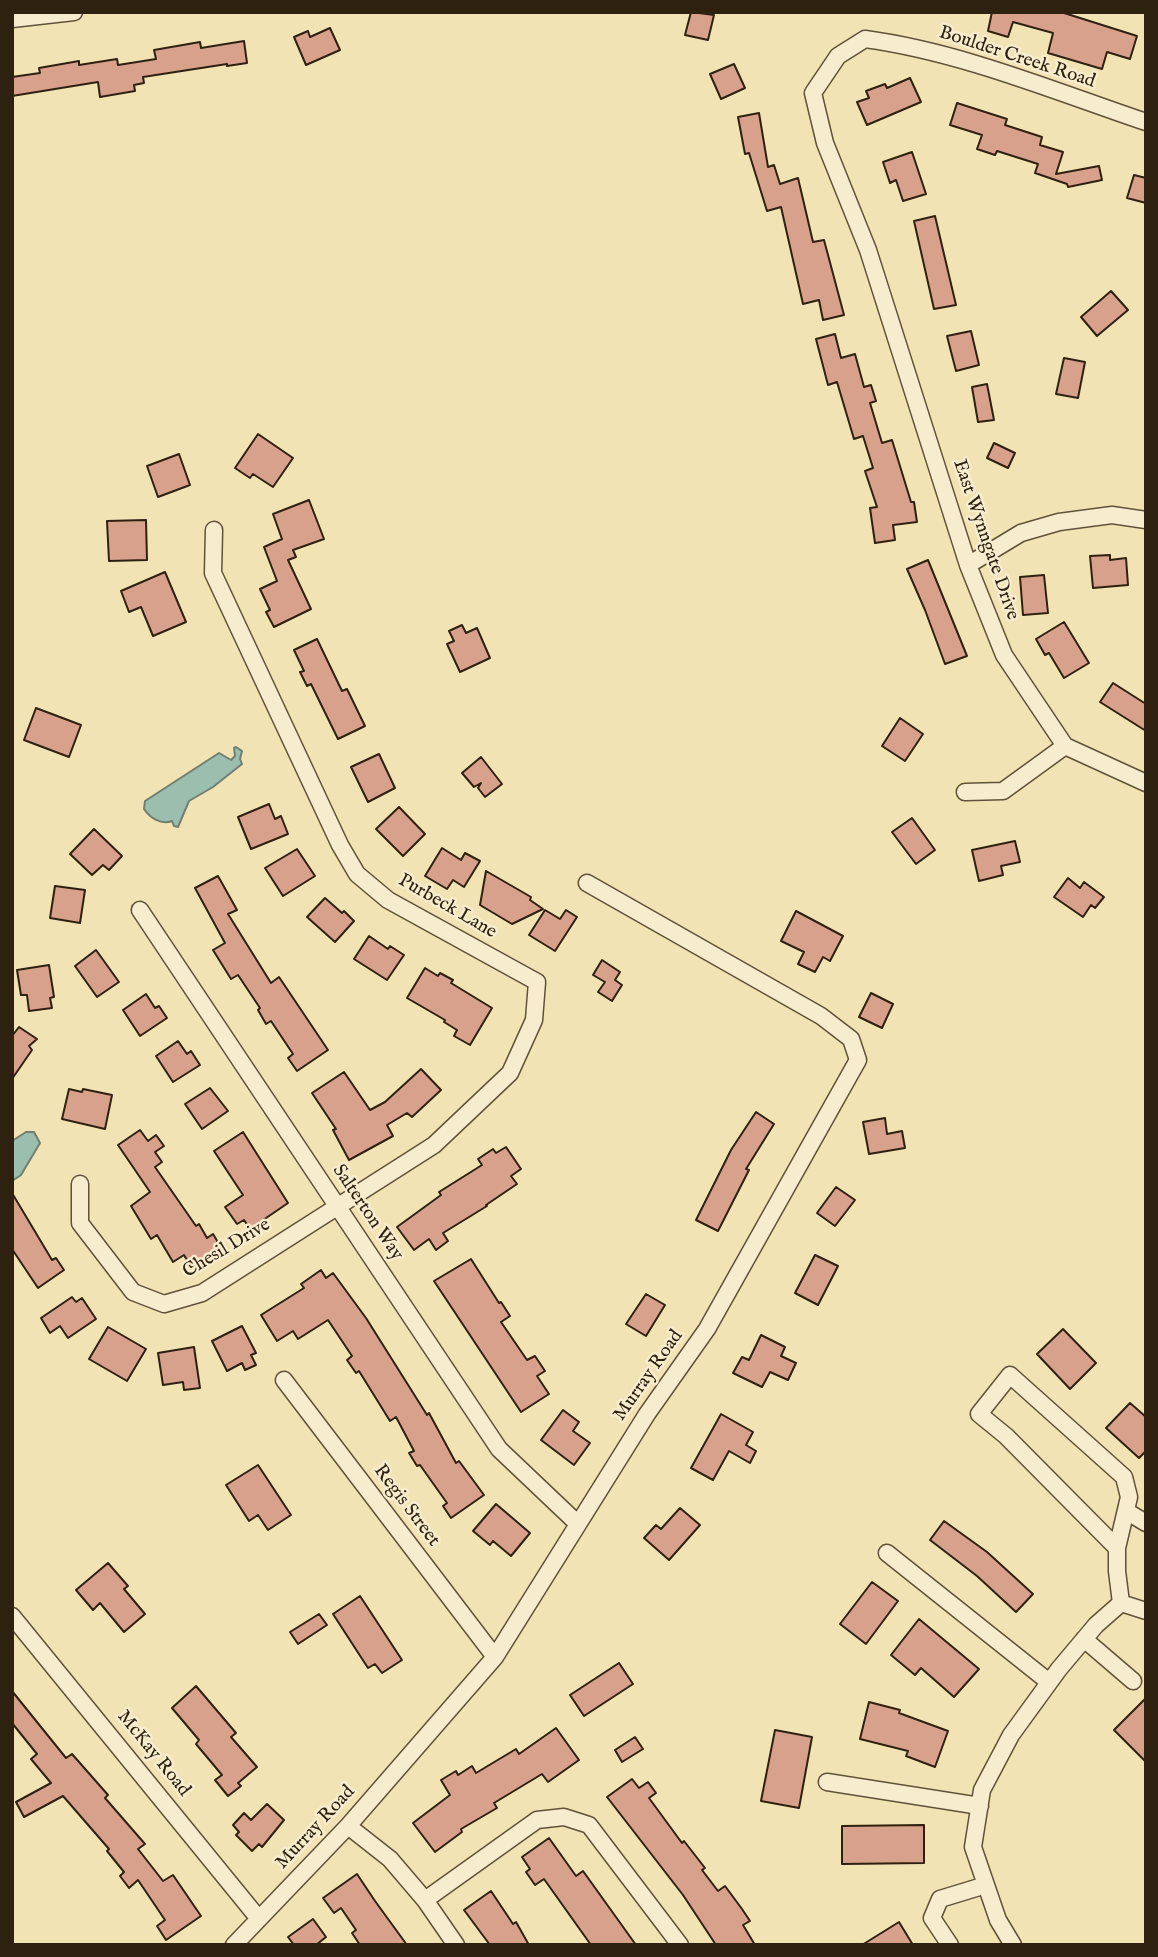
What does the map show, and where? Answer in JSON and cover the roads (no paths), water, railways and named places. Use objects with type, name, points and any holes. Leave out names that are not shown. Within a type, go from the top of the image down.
[{"type":"street","points":[[12,19],[74,12]]},
{"type":"street","name":"Boulder Creek Road","points":[[868,250],[825,143],[813,93],[838,56],[865,39],[906,45],[1146,122]]},
{"type":"street","name":"East Wynngate Drive","points":[[868,250],[968,565],[1004,655],[1065,746]]},
{"type":"street","points":[[968,565],[1021,533],[1059,522],[1112,515],[1146,520]]},
{"type":"street","name":"Purbeck Lane","points":[[214,530],[213,573],[340,845],[358,874],[388,900],[537,982],[534,1020],[510,1073],[434,1145],[337,1205]]},
{"type":"street","points":[[965,792],[1003,791],[1065,746],[1146,783]]},
{"type":"street","name":"Murray Road","points":[[234,1945],[348,1826],[495,1657],[647,1414],[707,1329],[858,1060],[850,1039],[821,1016],[587,883]]},
{"type":"street","name":"Salterton Way","points":[[140,910],[499,1449],[578,1524]]},
{"type":"street","name":"Chesil Drive","points":[[80,1184],[80,1223],[133,1292],[164,1304],[202,1293],[337,1205]]},
{"type":"street","points":[[1117,1548],[1006,1436],[979,1414],[1010,1375],[1124,1477],[1129,1497],[1117,1548],[1121,1603]]},
{"type":"street","name":"Regis Street","points":[[284,1380],[495,1657]]},
{"type":"street","points":[[1126,1511],[1146,1522]]},
{"type":"street","points":[[887,1553],[1049,1682]]},
{"type":"street","points":[[1121,1603],[1146,1611]]},
{"type":"street","points":[[1013,1945],[998,1920],[974,1847],[982,1790],[1011,1735],[1049,1682],[1084,1639],[1121,1603]]},
{"type":"street","name":"McKay Road","points":[[12,1616],[259,1919]]},
{"type":"street","points":[[1084,1639],[1133,1681]]},
{"type":"street","points":[[827,1782],[980,1806]]},
{"type":"street","points":[[425,1900],[537,1820],[564,1817],[589,1825],[680,1945]]},
{"type":"street","points":[[348,1826],[390,1859],[425,1900],[456,1945]]},
{"type":"street","points":[[950,1945],[932,1918],[940,1899],[986,1885]]}]
